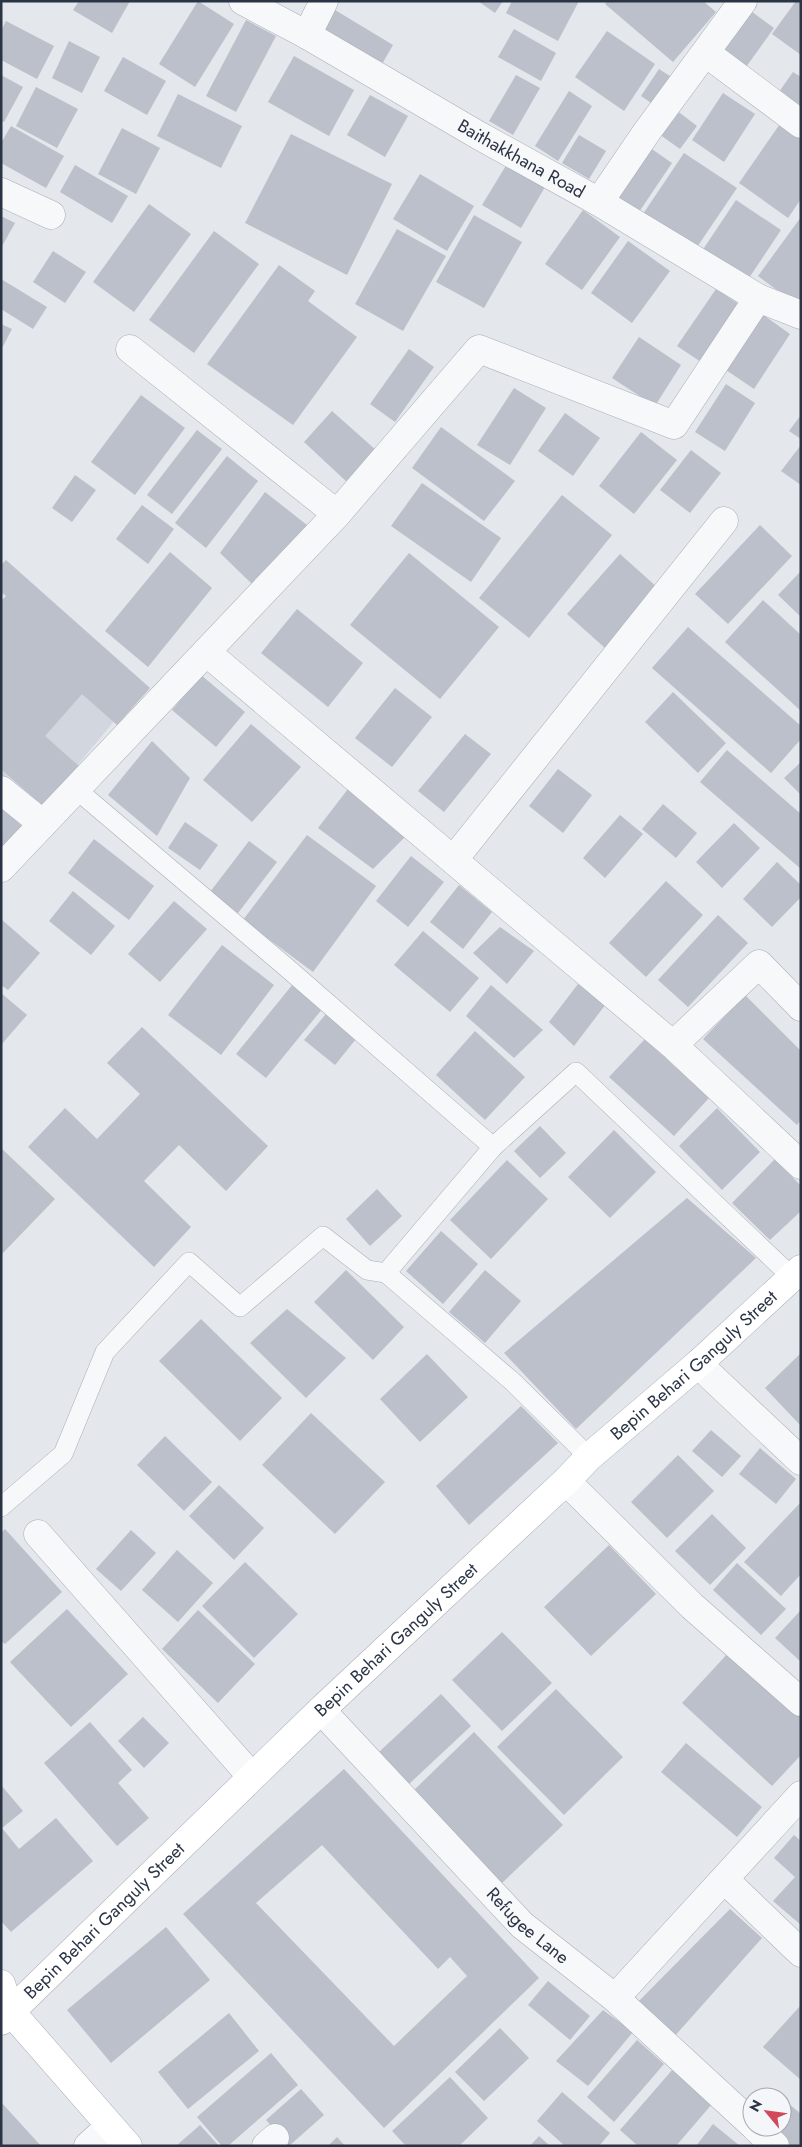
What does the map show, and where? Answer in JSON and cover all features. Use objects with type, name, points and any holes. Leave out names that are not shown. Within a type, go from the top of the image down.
[{"type":"street","name":"Baithakkhana Road","points":[[243,1],[307,35],[478,135],[599,202],[758,298],[801,315]]},
{"type":"street","points":[[307,35],[324,1]]},
{"type":"street","points":[[599,202],[742,2]]},
{"type":"street","points":[[706,53],[801,124]]},
{"type":"street","points":[[1,192],[51,215]]},
{"type":"street","points":[[1,868],[337,514],[479,349],[674,426],[758,298]]},
{"type":"street","points":[[130,348],[337,514]]},
{"type":"street","points":[[454,859],[724,521]]},
{"type":"street","points":[[206,652],[673,1045],[801,1165]]},
{"type":"street","points":[[1,790],[42,824]]},
{"type":"street","points":[[673,1045],[759,964],[801,1007]]},
{"type":"street","name":"Bepin Behari Ganguly Street","points":[[6,2017],[321,1710],[566,1481],[589,1457],[698,1364],[796,1273]]},
{"type":"street","points":[[698,1364],[801,1461]]},
{"type":"street","points":[[566,1481],[692,1606],[801,1702]]},
{"type":"street","points":[[38,1534],[252,1777]]},
{"type":"street","name":"Refugee Lane","points":[[321,1710],[522,1925],[616,1998],[742,2115]]},
{"type":"street","points":[[616,1998],[801,1795]]},
{"type":"street","points":[[725,1880],[801,1953]]},
{"type":"street","points":[[1,1984],[6,2017],[128,2146]]},
{"type":"street","points":[[88,2146],[110,2126]]},
{"type":"street","points":[[766,2137],[775,2146]]},
{"type":"lane","points":[[76,790],[286,967],[493,1147]]},
{"type":"lane","points":[[386,1273],[493,1147],[576,1072],[796,1273]]},
{"type":"lane","points":[[1,1507],[62,1454],[105,1352],[190,1262],[240,1307],[323,1236],[367,1270],[386,1273],[513,1382],[589,1457]]},
{"type":"shaded area","points":[[1,617],[131,701],[41,809],[1,775]]},
{"type":"building","points":[[79,1],[130,1],[112,33],[73,10]]},
{"type":"building","points":[[198,1],[234,24],[195,87],[159,64]]},
{"type":"building","points":[[478,1],[503,1],[495,13]]},
{"type":"building","points":[[512,1],[579,1],[558,41],[506,13]]},
{"type":"building","points":[[607,1],[703,1],[716,12],[673,62],[605,4]]},
{"type":"building","points":[[796,1],[801,1],[801,55],[772,34]]},
{"type":"building","points":[[744,6],[774,28],[741,74],[711,52]]},
{"type":"building","points":[[335,10],[393,45],[378,71],[320,37]]},
{"type":"building","points":[[246,20],[276,36],[236,112],[206,96]]},
{"type":"building","points":[[6,21],[54,46],[37,79],[1,60],[1,31]]},
{"type":"building","points":[[514,29],[556,53],[541,81],[498,57]]},
{"type":"building","points":[[607,31],[655,64],[624,111],[575,77]]},
{"type":"building","points":[[69,41],[100,57],[82,93],[52,78]]},
{"type":"building","points":[[294,56],[354,90],[329,136],[268,102]]},
{"type":"building","points":[[123,57],[166,81],[147,115],[104,91]]},
{"type":"building","points":[[659,69],[676,80],[657,107],[641,96]]},
{"type":"building","points":[[793,72],[801,77],[801,122],[772,102]]},
{"type":"building","points":[[1,75],[23,87],[4,122],[1,121]]},
{"type":"building","points":[[516,75],[540,88],[513,135],[489,121]]},
{"type":"building","points":[[36,87],[78,109],[57,148],[16,126]]},
{"type":"building","points":[[569,91],[592,106],[558,161],[535,146]]},
{"type":"building","points":[[723,93],[755,114],[724,162],[692,140]]},
{"type":"building","points":[[178,94],[242,126],[221,168],[157,136]]},
{"type":"building","points":[[370,95],[408,116],[385,157],[347,135]]},
{"type":"building","points":[[676,110],[697,126],[680,149],[659,134]]},
{"type":"building","points":[[782,121],[801,134],[801,199],[788,218],[739,183]]},
{"type":"building","points":[[11,126],[64,156],[46,188],[1,163],[1,143]]},
{"type":"building","points":[[122,128],[160,148],[136,194],[98,174]]},
{"type":"building","points":[[291,134],[392,184],[347,275],[245,223]]},
{"type":"building","points":[[579,135],[606,151],[589,179],[562,163]]},
{"type":"building","points":[[643,143],[672,163],[639,212],[610,192]]},
{"type":"building","points":[[684,153],[737,188],[693,253],[641,217]]},
{"type":"building","points":[[507,164],[545,187],[521,228],[482,205]]},
{"type":"building","points":[[75,165],[128,196],[112,223],[60,192]]},
{"type":"building","points":[[420,174],[474,206],[447,251],[393,219]]},
{"type":"building","points":[[736,200],[781,230],[743,287],[698,257]]},
{"type":"building","points":[[149,204],[191,234],[134,312],[93,282]]},
{"type":"building","points":[[583,210],[620,237],[582,290],[545,264]]},
{"type":"building","points":[[474,215],[522,242],[484,308],[436,282]]},
{"type":"building","points":[[1,216],[15,223],[1,248]]},
{"type":"building","points":[[801,217],[801,300],[797,305],[758,276]]},
{"type":"building","points":[[397,229],[446,256],[403,331],[355,304]]},
{"type":"building","points":[[214,231],[259,264],[194,353],[149,320]]},
{"type":"building","points":[[628,241],[670,271],[632,323],[591,293]]},
{"type":"building","points":[[53,251],[86,272],[65,303],[33,282]]},
{"type":"building","points":[[279,265],[315,291],[308,301],[357,337],[293,425],[207,364]]},
{"type":"building","points":[[1,279],[47,307],[33,329],[1,309]]},
{"type":"building","points":[[716,289],[740,305],[701,362],[677,346]]},
{"type":"building","points":[[762,314],[790,334],[754,389],[726,370]]},
{"type":"building","points":[[1,324],[12,329],[1,350]]},
{"type":"building","points":[[639,337],[681,365],[655,406],[612,378]]},
{"type":"building","points":[[409,349],[434,367],[395,422],[370,404]]},
{"type":"building","points":[[726,384],[755,403],[725,451],[695,432]]},
{"type":"building","points":[[514,388],[546,408],[510,465],[477,445]]},
{"type":"building","points":[[141,395],[185,428],[135,495],[91,462]]},
{"type":"building","points":[[332,411],[377,451],[348,483],[304,442]]},
{"type":"building","points":[[565,413],[600,438],[573,476],[538,451]]},
{"type":"building","points":[[801,415],[801,439],[789,431]]},
{"type":"building","points":[[441,427],[515,481],[484,521],[412,468]]},
{"type":"building","points":[[197,430],[222,449],[172,514],[147,495]]},
{"type":"building","points":[[641,432],[677,460],[634,514],[599,486]]},
{"type":"building","points":[[801,445],[801,485],[781,471]]},
{"type":"building","points":[[691,450],[721,473],[690,513],[660,490]]},
{"type":"building","points":[[227,456],[258,481],[206,548],[175,523]]},
{"type":"building","points":[[75,475],[96,490],[72,522],[52,508]]},
{"type":"building","points":[[422,483],[501,538],[471,582],[391,526]]},
{"type":"building","points":[[265,492],[307,525],[253,585],[220,553]]},
{"type":"building","points":[[562,495],[612,535],[529,638],[479,598]]},
{"type":"building","points":[[142,505],[174,529],[148,564],[116,539]]},
{"type":"building","points":[[760,525],[792,556],[728,624],[695,594]]},
{"type":"building","points":[[170,552],[212,588],[148,667],[105,631]]},
{"type":"building","points":[[409,553],[499,627],[440,699],[350,625]]},
{"type":"building","points":[[620,554],[658,588],[605,648],[567,614]]},
{"type":"building","points":[[6,560],[150,688],[117,725],[82,694],[45,736],[81,768],[45,808],[1,769],[1,601],[6,596],[1,592],[1,565]]},
{"type":"building","points":[[801,571],[801,617],[778,595]]},
{"type":"building","points":[[763,600],[801,635],[801,711],[725,642]]},
{"type":"building","points":[[297,609],[363,663],[328,707],[261,653]]},
{"type":"building","points":[[688,627],[801,726],[801,739],[771,773],[652,668]]},
{"type":"building","points":[[201,675],[245,712],[216,747],[172,710]]},
{"type":"building","points":[[395,688],[432,717],[392,767],[355,738]]},
{"type":"building","points":[[673,692],[726,743],[698,773],[645,722]]},
{"type":"building","points":[[251,724],[301,767],[252,822],[203,780]]},
{"type":"building","points":[[465,734],[491,754],[444,812],[418,791]]},
{"type":"building","points":[[152,741],[190,778],[157,836],[108,795]]},
{"type":"building","points":[[727,750],[801,814],[801,869],[700,782]]},
{"type":"building","points":[[801,762],[801,795],[784,778]]},
{"type":"building","points":[[558,769],[592,795],[563,833],[529,806]]},
{"type":"building","points":[[348,789],[405,837],[373,869],[318,828]]},
{"type":"building","points":[[663,804],[697,833],[676,858],[642,829]]},
{"type":"building","points":[[1,808],[25,824],[4,850],[1,846]]},
{"type":"building","points":[[620,815],[643,834],[605,878],[583,858]]},
{"type":"building","points":[[185,822],[218,845],[200,870],[168,848]]},
{"type":"building","points":[[734,823],[760,848],[722,888],[696,862]]},
{"type":"building","points":[[307,835],[376,886],[313,972],[243,920]]},
{"type":"building","points":[[94,839],[154,886],[129,920],[68,873]]},
{"type":"building","points":[[249,841],[277,862],[238,913],[210,892]]},
{"type":"building","points":[[411,856],[444,882],[408,927],[376,901]]},
{"type":"building","points":[[777,862],[801,885],[801,897],[772,927],[743,899]]},
{"type":"building","points":[[666,881],[703,915],[646,977],[609,943]]},
{"type":"building","points":[[459,885],[492,912],[463,949],[430,922]]},
{"type":"building","points":[[73,891],[115,926],[91,955],[49,921]]},
{"type":"building","points":[[174,901],[207,929],[160,982],[128,954]]},
{"type":"building","points":[[718,915],[748,943],[688,1007],[658,980]]},
{"type":"building","points":[[1,919],[40,953],[8,990],[1,985]]},
{"type":"building","points":[[500,927],[534,951],[507,984],[473,953]]},
{"type":"building","points":[[423,931],[479,978],[450,1012],[394,965]]},
{"type":"building","points":[[222,945],[274,985],[221,1055],[168,1015]]},
{"type":"building","points":[[293,984],[323,1008],[266,1078],[236,1054]]},
{"type":"building","points":[[578,984],[606,1004],[574,1046],[549,1022]]},
{"type":"building","points":[[491,985],[543,1030],[514,1058],[466,1016]]},
{"type":"building","points":[[1,993],[27,1015],[1,1045]]},
{"type":"building","points":[[745,995],[801,1051],[801,1120],[797,1125],[703,1039]]},
{"type":"building","points":[[326,1014],[356,1039],[335,1065],[304,1040]]},
{"type":"building","points":[[142,1027],[268,1146],[226,1191],[179,1145],[144,1181],[191,1227],[154,1267],[28,1147],[65,1108],[97,1139],[140,1094],[107,1063]]},
{"type":"building","points":[[475,1031],[525,1077],[485,1120],[436,1075]]},
{"type":"building","points":[[645,1039],[709,1098],[674,1136],[609,1077]]},
{"type":"building","points":[[717,1108],[760,1152],[722,1190],[679,1146]]},
{"type":"building","points":[[540,1126],[566,1153],[540,1178],[514,1151]]},
{"type":"building","points":[[614,1130],[656,1172],[610,1218],[568,1177]]},
{"type":"building","points":[[1,1148],[55,1199],[1,1255]]},
{"type":"building","points":[[775,1159],[801,1186],[801,1211],[770,1240],[732,1203]]},
{"type":"building","points":[[507,1160],[548,1199],[491,1259],[450,1220]]},
{"type":"building","points":[[377,1189],[402,1216],[370,1246],[346,1219]]},
{"type":"building","points":[[687,1198],[756,1258],[576,1429],[504,1353]]},
{"type":"building","points":[[441,1231],[478,1264],[443,1304],[406,1271]]},
{"type":"building","points":[[346,1270],[404,1327],[373,1360],[314,1302]]},
{"type":"building","points":[[485,1270],[521,1301],[485,1343],[449,1312]]},
{"type":"building","points":[[287,1309],[346,1358],[306,1398],[250,1343]]},
{"type":"building","points":[[201,1319],[282,1398],[240,1441],[159,1361]]},
{"type":"building","points":[[801,1353],[801,1426],[765,1388]]},
{"type":"building","points":[[427,1354],[468,1397],[420,1442],[380,1399]]},
{"type":"building","points":[[521,1406],[558,1443],[469,1525],[436,1486]]},
{"type":"building","points":[[311,1413],[385,1482],[335,1534],[262,1465]]},
{"type":"building","points":[[711,1430],[741,1456],[722,1477],[692,1451]]},
{"type":"building","points":[[165,1436],[212,1482],[184,1511],[137,1465]]},
{"type":"building","points":[[760,1448],[796,1479],[776,1504],[739,1474]]},
{"type":"building","points":[[678,1455],[714,1491],[667,1538],[631,1502]]},
{"type":"building","points":[[219,1485],[264,1528],[234,1560],[189,1516]]},
{"type":"building","points":[[801,1502],[801,1574],[781,1596],[744,1562]]},
{"type":"building","points":[[712,1514],[746,1548],[710,1585],[675,1551]]},
{"type":"building","points":[[5,1529],[62,1592],[5,1644],[1,1641],[1,1533]]},
{"type":"building","points":[[131,1530],[156,1553],[121,1591],[96,1569]]},
{"type":"building","points":[[609,1545],[656,1594],[591,1656],[544,1607]]},
{"type":"building","points":[[177,1550],[213,1583],[178,1622],[142,1590]]},
{"type":"building","points":[[245,1562],[298,1614],[254,1658],[202,1606]]},
{"type":"building","points":[[737,1563],[786,1609],[761,1635],[713,1590]]},
{"type":"building","points":[[67,1609],[128,1674],[71,1727],[10,1662]]},
{"type":"building","points":[[198,1610],[255,1664],[218,1703],[162,1649]]},
{"type":"building","points":[[801,1610],[801,1662],[775,1638]]},
{"type":"building","points":[[502,1632],[552,1683],[502,1731],[452,1680]]},
{"type":"building","points":[[730,1651],[801,1716],[801,1755],[772,1786],[682,1703]]},
{"type":"building","points":[[556,1689],[623,1757],[564,1815],[497,1747]]},
{"type":"building","points":[[441,1694],[471,1726],[409,1784],[379,1752]]},
{"type":"building","points":[[143,1717],[169,1743],[144,1768],[118,1741]]},
{"type":"building","points":[[90,1722],[132,1770],[118,1783],[149,1818],[117,1846],[44,1763]]},
{"type":"building","points":[[474,1732],[563,1825],[502,1883],[413,1791]]},
{"type":"building","points":[[686,1743],[762,1807],[737,1837],[661,1772]]},
{"type":"building","points":[[344,1769],[539,1978],[384,2128],[183,1914]],"holes":[[[322,1845],[438,1969],[450,1957],[467,1976],[394,2046],[256,1903]]]},
{"type":"building","points":[[1,1785],[23,1811],[2,1828],[19,1849],[56,1818],[93,1861],[11,1932],[1,1921]]},
{"type":"building","points":[[794,1835],[801,1841],[801,1925],[773,1901],[795,1877],[774,1858]]},
{"type":"building","points":[[730,1909],[762,1938],[673,2038],[636,2004]]},
{"type":"building","points":[[166,1927],[210,1980],[111,2063],[67,2010]]},
{"type":"building","points":[[548,1981],[590,2016],[570,2040],[528,2005]]},
{"type":"building","points":[[801,2005],[801,2080],[763,2047]]},
{"type":"building","points":[[603,2010],[633,2032],[588,2086],[556,2061]]},
{"type":"building","points":[[229,2013],[259,2051],[188,2109],[158,2072]]},
{"type":"building","points":[[500,2028],[529,2058],[484,2101],[455,2072]]},
{"type":"building","points":[[637,2040],[664,2064],[614,2122],[587,2097]]},
{"type":"building","points":[[271,2053],[298,2085],[228,2146],[222,2146],[197,2117]]},
{"type":"building","points":[[673,2069],[712,2104],[676,2146],[638,2146],[620,2130]]},
{"type":"building","points":[[450,2077],[488,2118],[459,2146],[406,2146],[392,2131]]},
{"type":"building","points":[[301,2089],[324,2115],[289,2146],[266,2120]]},
{"type":"building","points":[[562,2092],[610,2133],[599,2146],[565,2146],[537,2121]]},
{"type":"building","points":[[1,2102],[41,2146],[1,2146]]},
{"type":"building","points":[[792,2106],[801,2114],[801,2146],[790,2146],[780,2137],[792,2137]]},
{"type":"building","points":[[713,2124],[740,2146],[696,2146]]},
{"type":"building","points":[[200,2125],[219,2146],[176,2146]]},
{"type":"building","points":[[539,2136],[550,2146],[530,2146]]},
{"type":"building","points":[[337,2137],[345,2146],[328,2146]]}]
